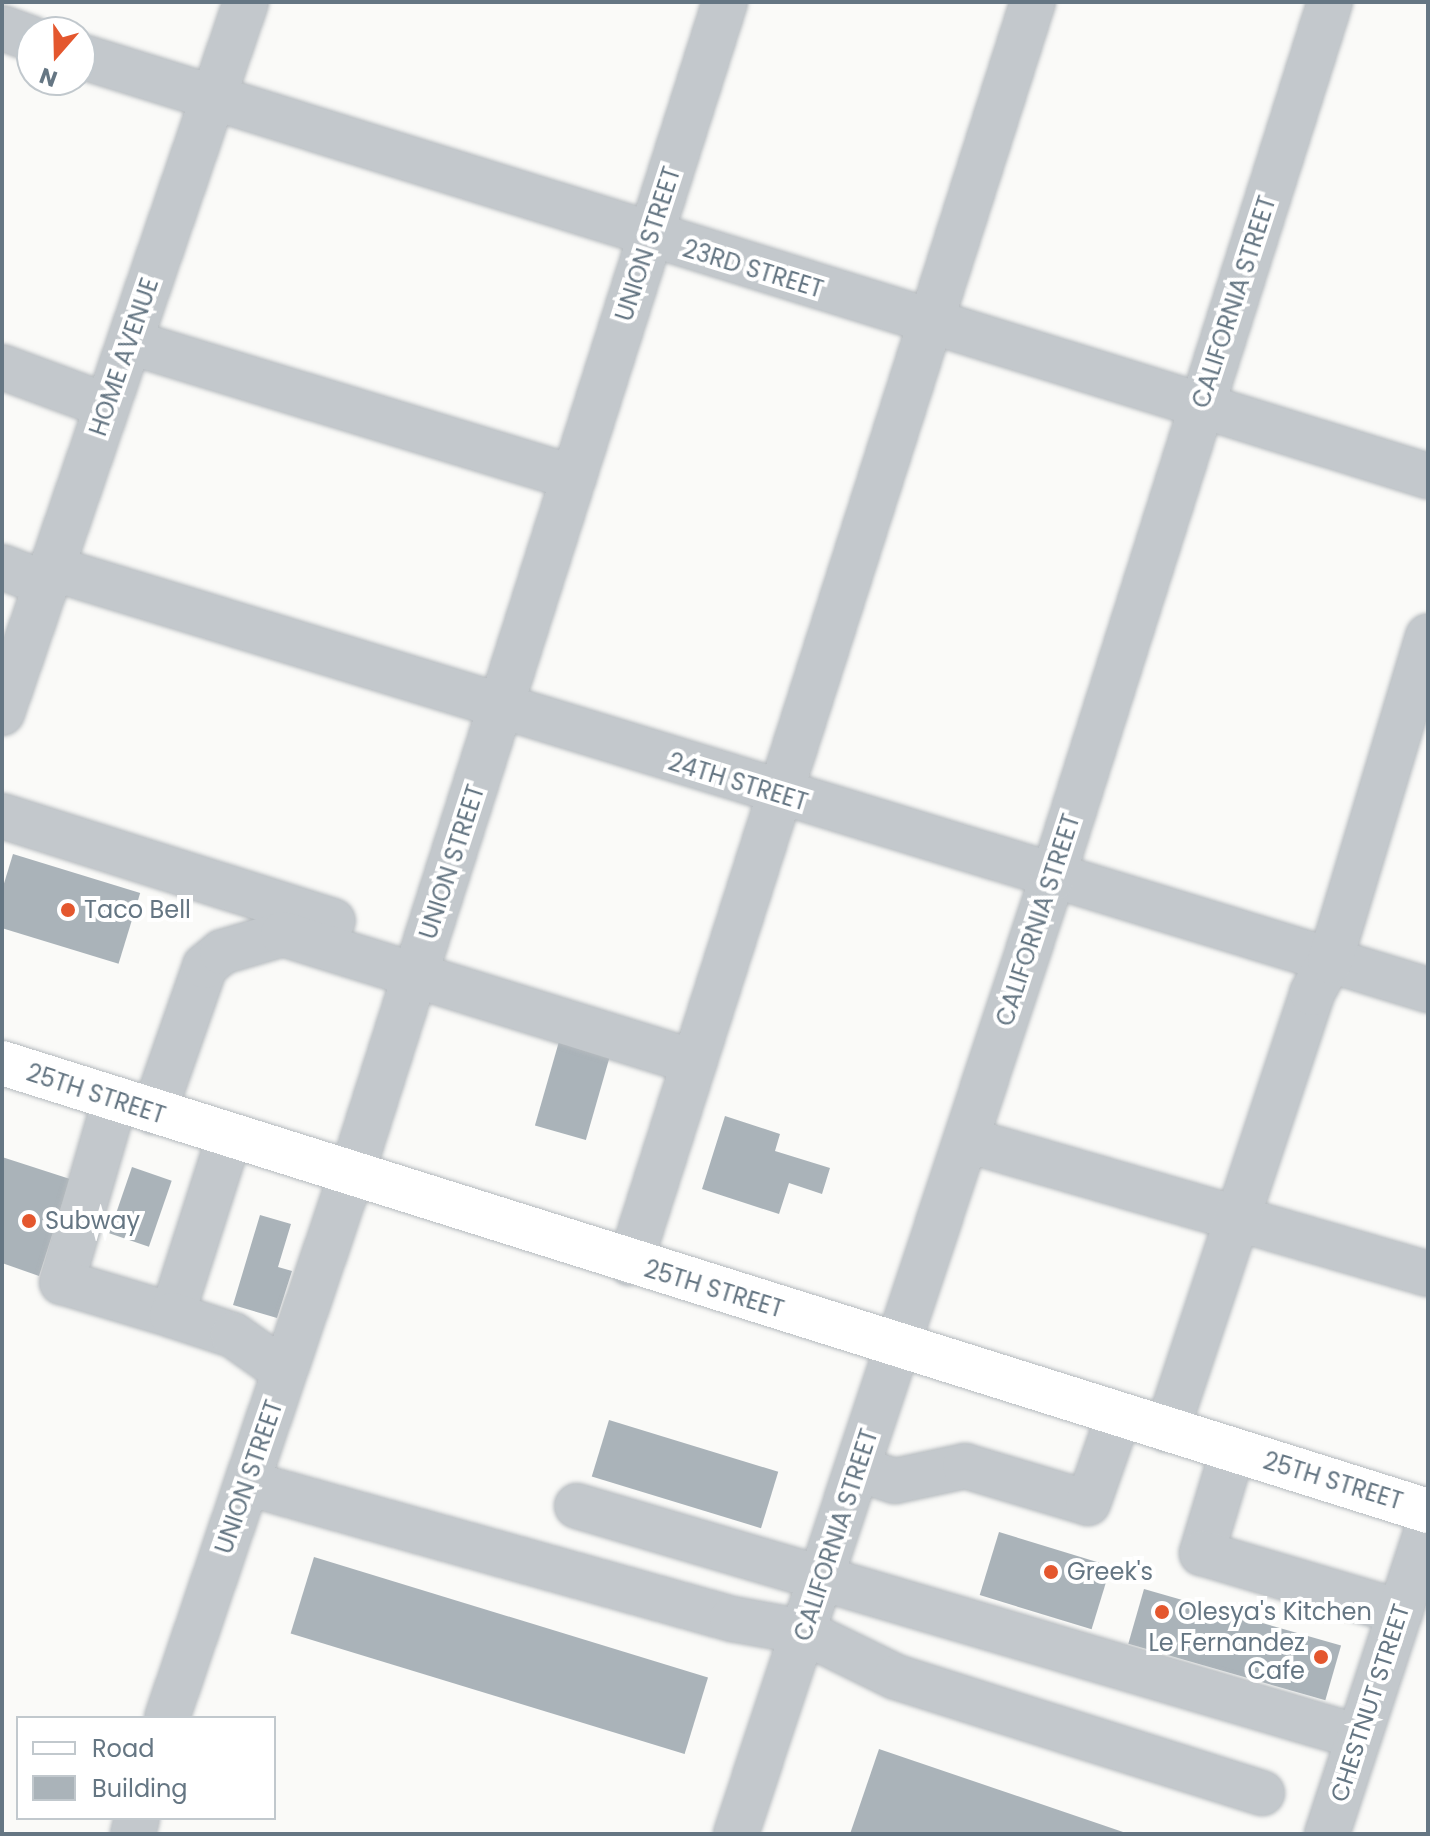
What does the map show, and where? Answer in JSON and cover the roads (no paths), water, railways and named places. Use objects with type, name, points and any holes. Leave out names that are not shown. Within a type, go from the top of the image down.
[{"type":"main road","name":"25TH STREET","points":[[2,1063],[351,1176],[1428,1511]]},
{"type":"street","name":"HOME AVENUE","points":[[2,713],[246,2]]},
{"type":"street","name":"UNION STREET","points":[[168,1716],[351,1176],[725,2]]},
{"type":"street","points":[[630,1263],[1033,2]]},
{"type":"street","name":"CALIFORNIA STREET","points":[[736,1834],[1052,879],[1330,2]]},
{"type":"street","name":"23RD STREET","points":[[96,62],[213,102],[1428,476]]},
{"type":"street","points":[[130,342],[574,478]]},
{"type":"street","points":[[2,367],[107,406]]},
{"type":"street","name":"24TH STREET","points":[[2,567],[48,576],[501,709],[1052,879],[1428,990]]},
{"type":"street","points":[[1167,1430],[1312,993],[1330,961],[1428,636]]},
{"type":"street","points":[[2,816],[694,1062]]},
{"type":"street","points":[[2,841],[283,934],[419,963]]},
{"type":"street","points":[[283,934],[222,952],[205,966],[134,1106],[62,1282],[233,1335],[284,1371]]},
{"type":"street","points":[[172,1315],[229,1137]]},
{"type":"street","points":[[967,1140],[1428,1274]]},
{"type":"street","points":[[858,1469],[895,1481],[965,1466],[1088,1503],[1119,1415]]},
{"type":"street","points":[[1233,1450],[1202,1553],[1400,1612]]},
{"type":"street","points":[[247,1483],[732,1619],[804,1632],[896,1677],[1262,1793]]},
{"type":"street","points":[[577,1506],[1359,1737]]},
{"type":"street","name":"CHESTNUT STREET","points":[[1327,1834],[1428,1526]]},
{"type":"place","name":"Taco Bell","points":[[68,910]]},
{"type":"place","name":"Subway","points":[[29,1221]]},
{"type":"place","name":"Greek's","points":[[1051,1572]]},
{"type":"place","name":"Olesya's Kitchen","points":[[1162,1612]]},
{"type":"place","name":"Le Fernandez Cafe","points":[[1321,1657]]}]
